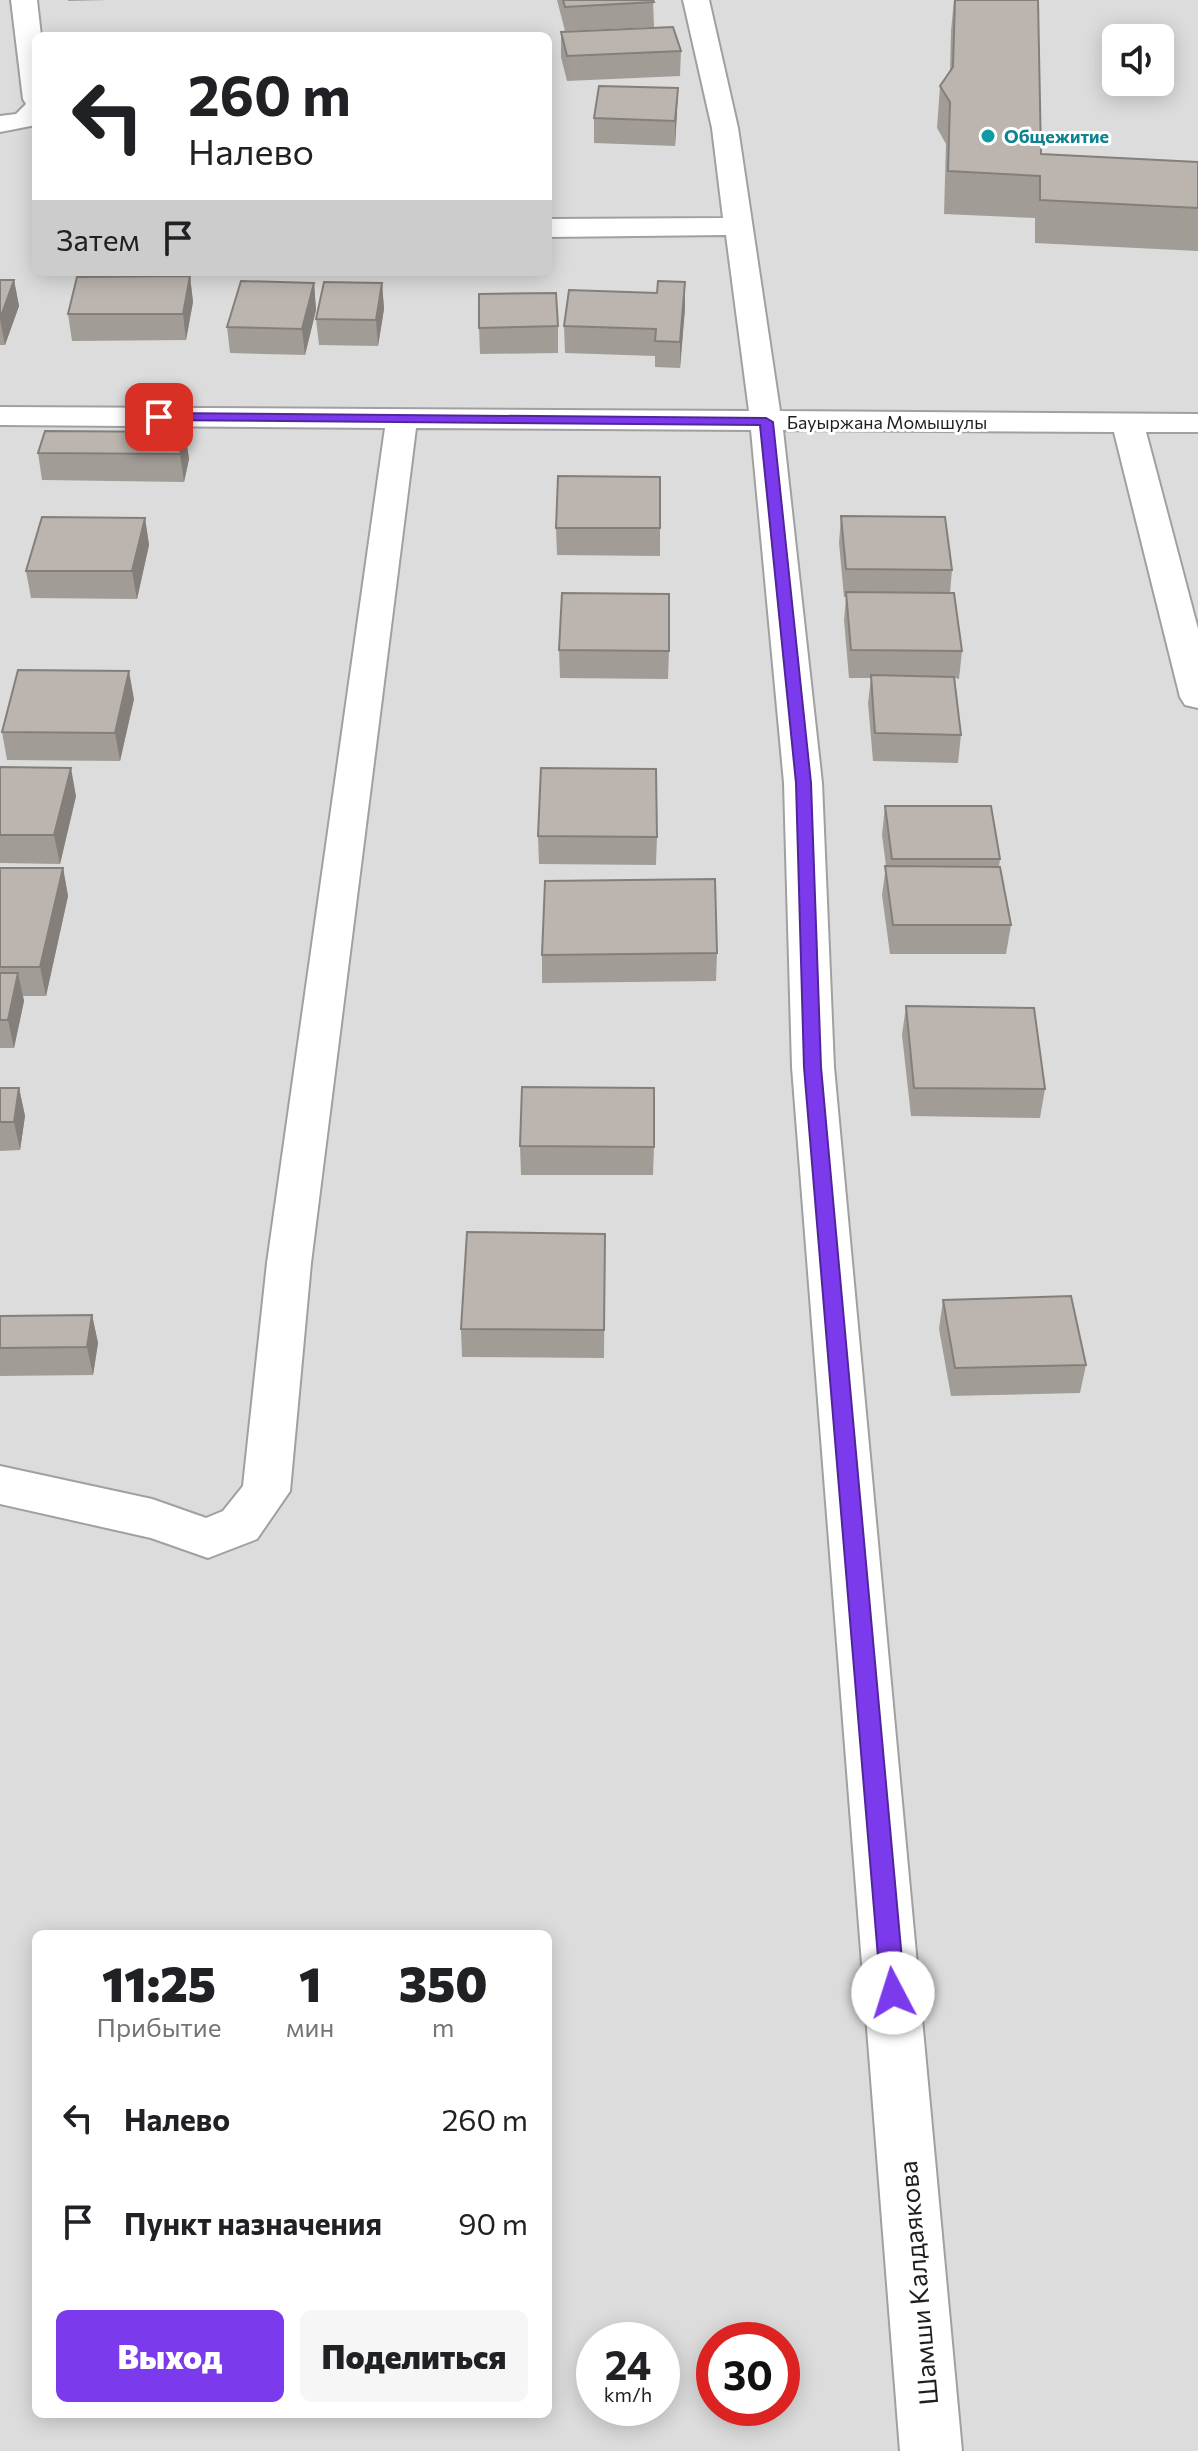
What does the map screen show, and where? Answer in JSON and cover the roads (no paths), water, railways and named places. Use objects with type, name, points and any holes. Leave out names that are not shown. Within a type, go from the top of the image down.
[{"type":"street","points":[[24,0],[32,66]]},
{"type":"street","name":"Шамши Калдаякова","points":[[696,0],[725,128],[766,422],[803,783],[813,1067],[931,2451]]},
{"type":"street","points":[[0,124],[22,122],[32,117]]},
{"type":"street","points":[[552,228],[739,226]]},
{"type":"street","points":[[0,1485],[152,1519],[208,1538],[240,1525],[266,1491],[289,1263],[402,418]]},
{"type":"street","name":"Бауыржана Момышулы","points":[[2,424],[402,418],[1198,423]]},
{"type":"street","points":[[1128,423],[1198,697]]},
{"type":"place","name":"Общежитие","points":[[988,136]]}]
